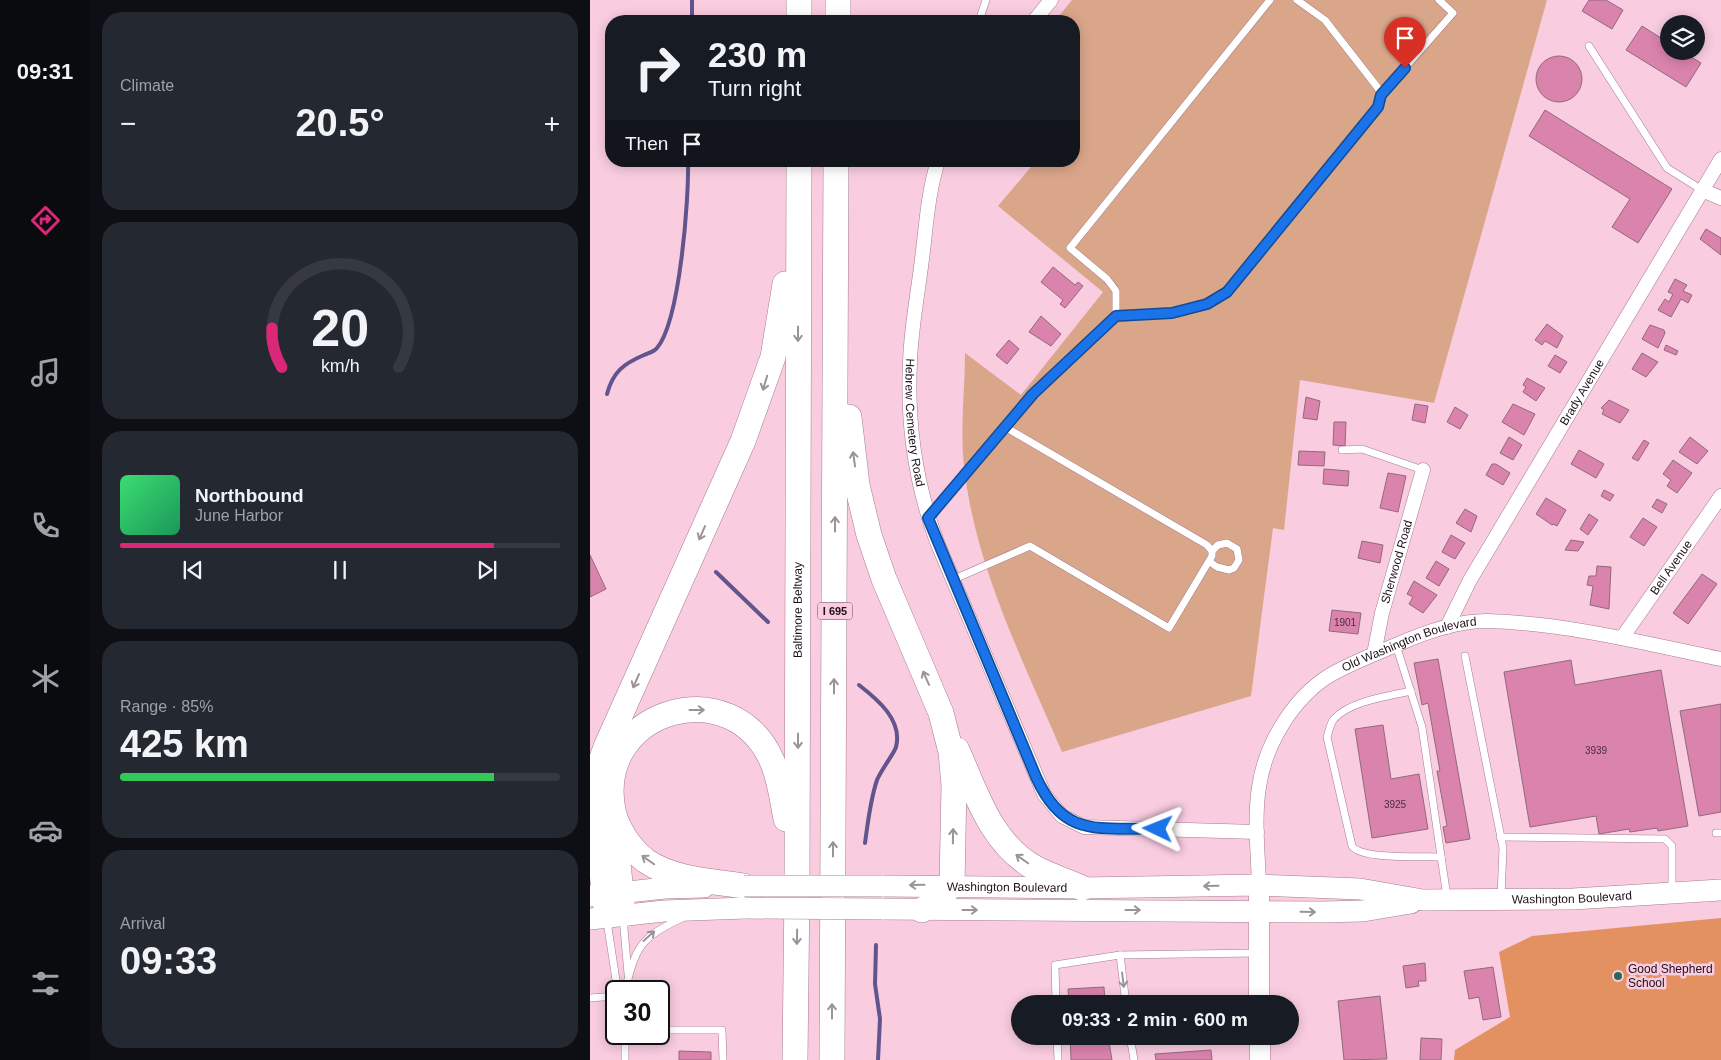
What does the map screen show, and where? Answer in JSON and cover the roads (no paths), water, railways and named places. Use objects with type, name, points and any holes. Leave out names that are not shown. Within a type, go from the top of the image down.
[{"type":"highway","points":[[798,0],[798,15]]},
{"type":"highway","points":[[838,0],[838,15]]},
{"type":"highway","points":[[606,905],[594,819],[595,778],[606,747],[744,441],[760,398],[780,323],[798,167]]},
{"type":"highway","name":"Baltimore Beltway","points":[[795,1060],[798,889],[799,167]]},
{"type":"highway","name":"I 695","points":[[832,1060],[836,167]]},
{"type":"highway","points":[[835,273],[850,435],[857,485],[884,579],[988,819],[1001,840],[1016,855],[1035,868],[1082,888]]},
{"type":"highway","points":[[606,905],[614,817],[611,783],[615,763],[635,734],[655,719],[682,710],[713,710],[729,716],[746,726],[756,736],[771,759],[778,778],[798,889]]},
{"type":"highway","points":[[922,910],[934,903],[952,885],[952,760],[941,713]]},
{"type":"highway","points":[[614,817],[623,835],[646,860],[684,877],[745,897]]},
{"type":"main road","name":"Washington Boulevard","points":[[606,905],[703,909],[745,897],[882,886],[952,885],[1082,888],[1260,885],[1360,889],[1423,900],[1573,899],[1721,890]]},
{"type":"main road","points":[[1260,885],[1260,995]]},
{"type":"main road","name":"Washington Boulevard","points":[[606,905],[665,888],[882,909],[922,910],[1363,911],[1423,900]]},
{"type":"main road","points":[[1260,1045],[1260,1060]]},
{"type":"street","points":[[1039,15],[1051,0]]},
{"type":"street","name":"Brady Avenue","points":[[1447,627],[1470,580],[1721,159]]},
{"type":"street","name":"Hebrew Cemetery Road","points":[[937,167],[930,196],[910,360],[909,404],[912,435],[928,518],[952,580],[1044,794],[1062,816],[1084,827],[1257,832]]},
{"type":"street","points":[[1702,190],[1721,198]]},
{"type":"street","name":"Sherwood Road","points":[[1374,654],[1382,613],[1423,470]]},
{"type":"street","name":"Bell Avenue","points":[[1622,638],[1721,496]]},
{"type":"street","name":"Old Washington Boulevard","points":[[1260,885],[1257,832],[1259,786],[1272,745],[1298,704],[1328,677],[1374,654],[1396,644],[1447,627],[1484,621],[1518,623],[1622,638],[1721,659]]},
{"type":"lane","points":[[981,15],[986,0]]},
{"type":"lane","points":[[1116,316],[1116,291],[1107,279],[1070,248],[1270,0]]},
{"type":"lane","points":[[1297,0],[1331,27],[1381,95]]},
{"type":"lane","points":[[928,518],[1033,394],[1116,316],[1172,313],[1207,304],[1227,292],[1378,107],[1381,95],[1453,13],[1439,0]]},
{"type":"lane","points":[[1590,46],[1667,168],[1702,190]]},
{"type":"lane","points":[[1004,427],[1207,545],[1212,551]]},
{"type":"lane","points":[[1342,450],[1362,449],[1423,470]]},
{"type":"lane","points":[[952,580],[1030,546],[1169,628],[1210,562],[1212,551],[1218,545],[1227,543],[1237,550],[1239,560],[1234,568],[1229,570],[1217,567],[1210,562]]},
{"type":"lane","points":[[1396,644],[1422,727],[1448,900]]},
{"type":"lane","points":[[1465,656],[1503,848],[1501,900]]},
{"type":"lane","points":[[1411,691],[1368,701],[1343,712],[1333,720],[1328,737],[1352,846],[1355,851],[1370,854],[1441,857]]},
{"type":"lane","points":[[1500,837],[1665,839],[1672,846],[1672,894]]},
{"type":"lane","points":[[606,905],[628,979]]},
{"type":"lane","points":[[606,905],[616,980]]},
{"type":"lane","points":[[628,979],[636,952],[649,935],[703,909]]},
{"type":"lane","points":[[1056,995],[1055,965],[1120,955],[1259,953]]},
{"type":"lane","points":[[1120,955],[1125,995]]},
{"type":"lane","points":[[590,998],[605,997]]},
{"type":"lane","points":[[670,1030],[722,1030],[723,1060]]},
{"type":"lane","points":[[625,1045],[625,1060]]},
{"type":"lane","points":[[1057,1045],[1058,1060]]},
{"type":"lane","points":[[1132,1045],[1134,1060]]},
{"type":"waterway","points":[[692,0],[692,15]]},
{"type":"waterway","points":[[607,394],[616,374],[625,365],[656,349],[665,334],[672,313],[682,258],[688,167]]},
{"type":"waterway","points":[[716,572],[768,622]]},
{"type":"waterway","points":[[859,685],[887,711],[896,728],[897,737],[896,747],[877,780],[865,843]]},
{"type":"waterway","points":[[876,945],[875,984],[880,1019],[878,1060]]},
{"type":"place","name":"Good Shepherd School","points":[[1618,976]]}]
